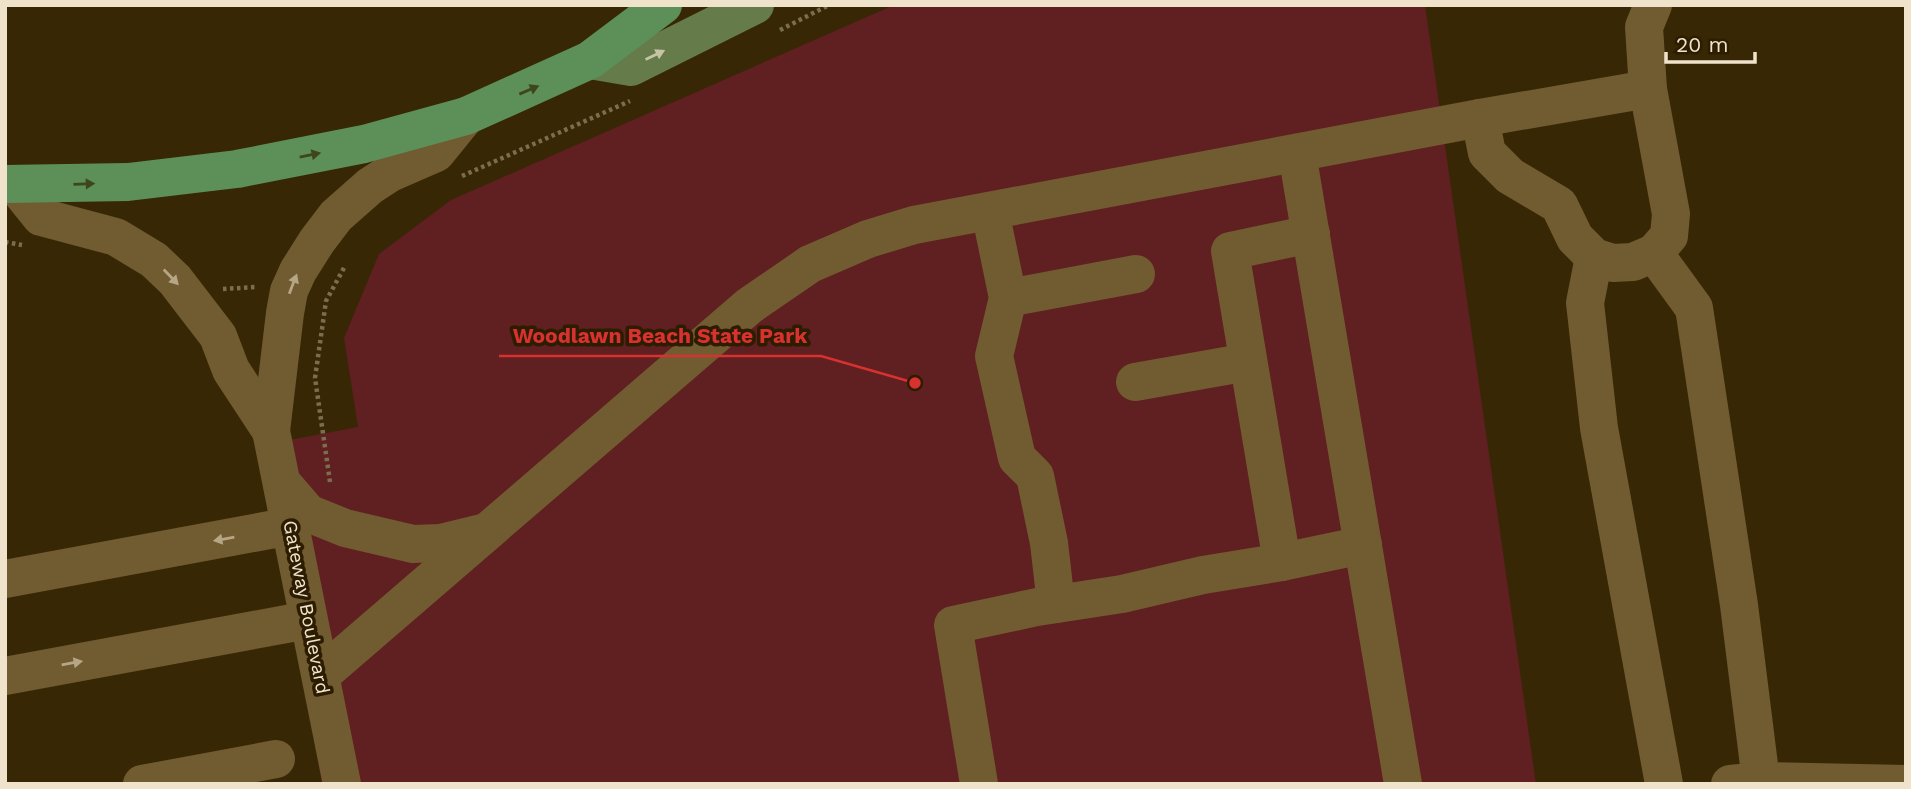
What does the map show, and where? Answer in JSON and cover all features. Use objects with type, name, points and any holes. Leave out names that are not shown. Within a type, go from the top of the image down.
[{"type":"highway","points":[[11,185],[128,182],[237,169],[364,144],[466,117],[590,60],[663,5]]},
{"type":"main road","points":[[590,60],[631,67],[764,20]]},
{"type":"street","points":[[1480,118],[1487,153],[1510,176],[1559,205],[1575,239],[1594,257],[1613,263],[1633,262],[1654,253],[1669,236],[1671,214],[1648,89],[1644,27],[1653,5]]},
{"type":"street","points":[[321,675],[750,306],[810,264],[868,239],[914,225],[1648,89]]},
{"type":"street","name":"Gateway Boulevard","points":[[342,784],[271,431],[289,291],[298,271],[336,216],[370,186],[390,173],[436,153],[466,117]]},
{"type":"street","points":[[1297,153],[1403,784]]},
{"type":"street","name":"Gateway Boulevard","points":[[11,185],[41,217],[116,237],[153,260],[168,273],[193,301],[218,336],[231,370],[271,431]]},
{"type":"street","points":[[990,211],[1008,298],[994,356],[1017,458],[1035,476],[1049,543],[1056,604]]},
{"type":"street","points":[[1282,562],[1230,251],[1311,234]]},
{"type":"street","points":[[1654,253],[1694,308],[1739,605],[1745,782],[1906,783]]},
{"type":"street","points":[[1594,257],[1585,303],[1599,428],[1664,784]]},
{"type":"street","points":[[1008,298],[1136,274]]},
{"type":"street","points":[[1135,382],[1248,362]]},
{"type":"street","points":[[282,484],[308,513],[345,528],[382,537],[413,544],[440,543],[488,531]]},
{"type":"street","points":[[5,579],[291,526]]},
{"type":"street","points":[[979,784],[953,625],[1363,545]]},
{"type":"street","points":[[5,676],[309,620]]},
{"type":"street","points":[[142,784],[276,759]]},
{"type":"path","points":[[764,20],[830,5]]},
{"type":"path","points":[[456,179],[640,97]]},
{"type":"path","points":[[5,242],[29,246]]},
{"type":"path","points":[[330,482],[315,378],[326,301],[346,264]]},
{"type":"path","points":[[216,289],[269,286]]},
{"type":"shaded area","points":[[894,5],[1425,5],[1536,784],[322,784],[263,445],[358,427],[344,338],[379,254],[451,200]]},
{"type":"place","name":"Woodlawn Beach State Park","points":[[915,383]]}]
